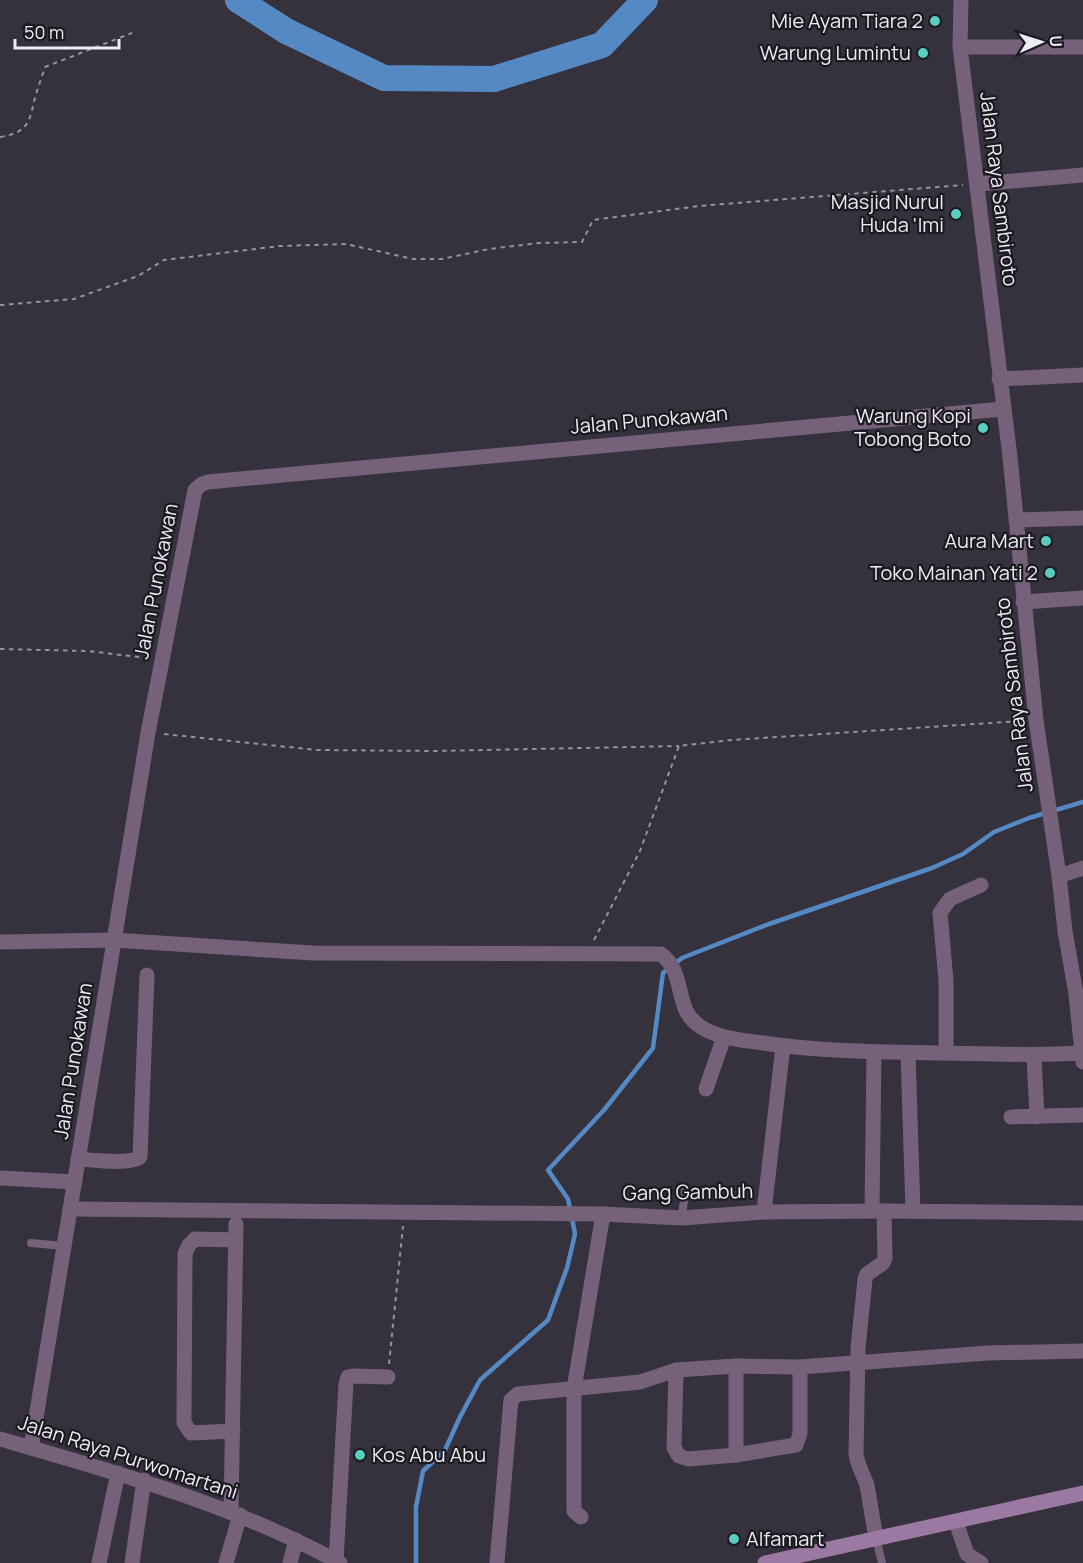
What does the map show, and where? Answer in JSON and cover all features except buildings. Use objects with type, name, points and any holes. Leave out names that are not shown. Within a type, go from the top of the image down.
[{"type":"main road","points":[[771,1562],[1083,1493]]},
{"type":"street","name":"Jalan Raya Sambiroto","points":[[961,0],[960,47],[1016,520],[1036,720],[1065,931],[1079,994],[1082,1051]]},
{"type":"street","points":[[960,47],[1083,47]]},
{"type":"street","points":[[978,184],[1083,175]]},
{"type":"street","points":[[999,379],[1083,375]]},
{"type":"street","name":"Jalan Punokawan","points":[[31,1448],[148,733],[195,490],[202,483],[1003,409]]},
{"type":"street","points":[[1016,520],[1083,518]]},
{"type":"street","points":[[1023,602],[1083,598]]},
{"type":"street","points":[[1059,876],[1083,868]]},
{"type":"street","points":[[946,1053],[945,981],[940,912],[950,899],[981,885]]},
{"type":"street","points":[[0,942],[114,940],[313,953],[661,954],[673,965],[683,1005],[690,1018],[701,1027],[723,1037],[783,1046],[874,1052],[1034,1056],[1082,1051]]},
{"type":"street","points":[[78,1159],[124,1161],[136,1160],[140,1156],[147,975]]},
{"type":"street","points":[[706,1089],[723,1037]]},
{"type":"street","points":[[764,1212],[783,1046]]},
{"type":"street","points":[[874,1052],[878,1211],[885,1258],[883,1263],[867,1274],[865,1279],[858,1362],[856,1454],[867,1485],[876,1538]]},
{"type":"street","points":[[908,1053],[913,1211]]},
{"type":"street","points":[[1034,1056],[1037,1117]]},
{"type":"street","points":[[1011,1117],[1083,1115]]},
{"type":"street","points":[[0,1179],[75,1182]]},
{"type":"street","points":[[70,1209],[603,1214]]},
{"type":"street","name":"Gang Gambuh","points":[[581,1517],[574,1512],[574,1389],[603,1214],[682,1218],[764,1212],[1083,1213]]},
{"type":"street","points":[[226,1563],[236,1513],[233,1431],[236,1224]]},
{"type":"street","points":[[233,1431],[191,1433],[184,1423],[185,1254],[195,1239],[236,1240]]},
{"type":"street","points":[[498,1563],[511,1400],[519,1394],[639,1382],[676,1370],[736,1366],[800,1367],[988,1353],[1083,1351]]},
{"type":"street","points":[[736,1366],[736,1455]]},
{"type":"street","points":[[676,1370],[674,1448],[679,1456],[688,1460],[796,1445],[800,1434],[800,1367]]},
{"type":"street","points":[[338,1562],[346,1383],[348,1377],[353,1376],[388,1377]]},
{"type":"street","name":"Jalan Raya Purwomartani","points":[[0,1439],[144,1480],[236,1513],[338,1562]]},
{"type":"street","points":[[99,1563],[118,1473]]},
{"type":"street","points":[[132,1563],[144,1480]]},
{"type":"street","points":[[956,1522],[967,1554],[981,1563]]},
{"type":"street","points":[[290,1563],[296,1540]]},
{"type":"lane","points":[[682,1218],[685,1190]]},
{"type":"lane","points":[[31,1243],[64,1246]]},
{"type":"lane","points":[[876,1538],[882,1563]]},
{"type":"path","points":[[0,137],[12,135],[24,129],[32,116],[45,67],[132,33]]},
{"type":"path","points":[[0,304],[74,299],[138,276],[164,260],[280,246],[346,244],[413,259],[442,260],[489,249],[539,243],[582,242],[593,220],[699,206],[978,184]]},
{"type":"path","points":[[0,650],[88,651],[162,660]]},
{"type":"path","points":[[148,733],[317,750],[436,751],[679,746],[743,739],[1036,720]]},
{"type":"path","points":[[587,953],[640,851],[679,746]]},
{"type":"path","points":[[388,1377],[405,1212]]},
{"type":"waterway","points":[[238,0],[286,31],[384,78],[494,79],[602,45],[645,0]]},
{"type":"waterway","points":[[570,1209],[568,1199],[548,1170],[604,1110],[653,1048],[663,973],[682,958],[769,924],[932,868],[963,854],[994,832],[1029,818],[1083,802]]},
{"type":"waterway","points":[[416,1563],[416,1507],[423,1471],[445,1450],[480,1380],[548,1320],[567,1268],[575,1234],[572,1218]]},
{"type":"place","name":"Mie Ayam Tiara 2","points":[[935,21]]},
{"type":"place","name":"Warung Lumintu","points":[[923,53]]},
{"type":"place","name":"Masjid Nurul Huda 'lmi","points":[[956,214]]},
{"type":"place","name":"Warung Kopi Tobong Boto","points":[[983,428]]},
{"type":"place","name":"Aura Mart","points":[[1046,541]]},
{"type":"place","name":"Toko Mainan Yati 2","points":[[1050,573]]},
{"type":"place","name":"Kos Abu Abu","points":[[360,1455]]},
{"type":"place","name":"Alfamart","points":[[734,1539]]}]
